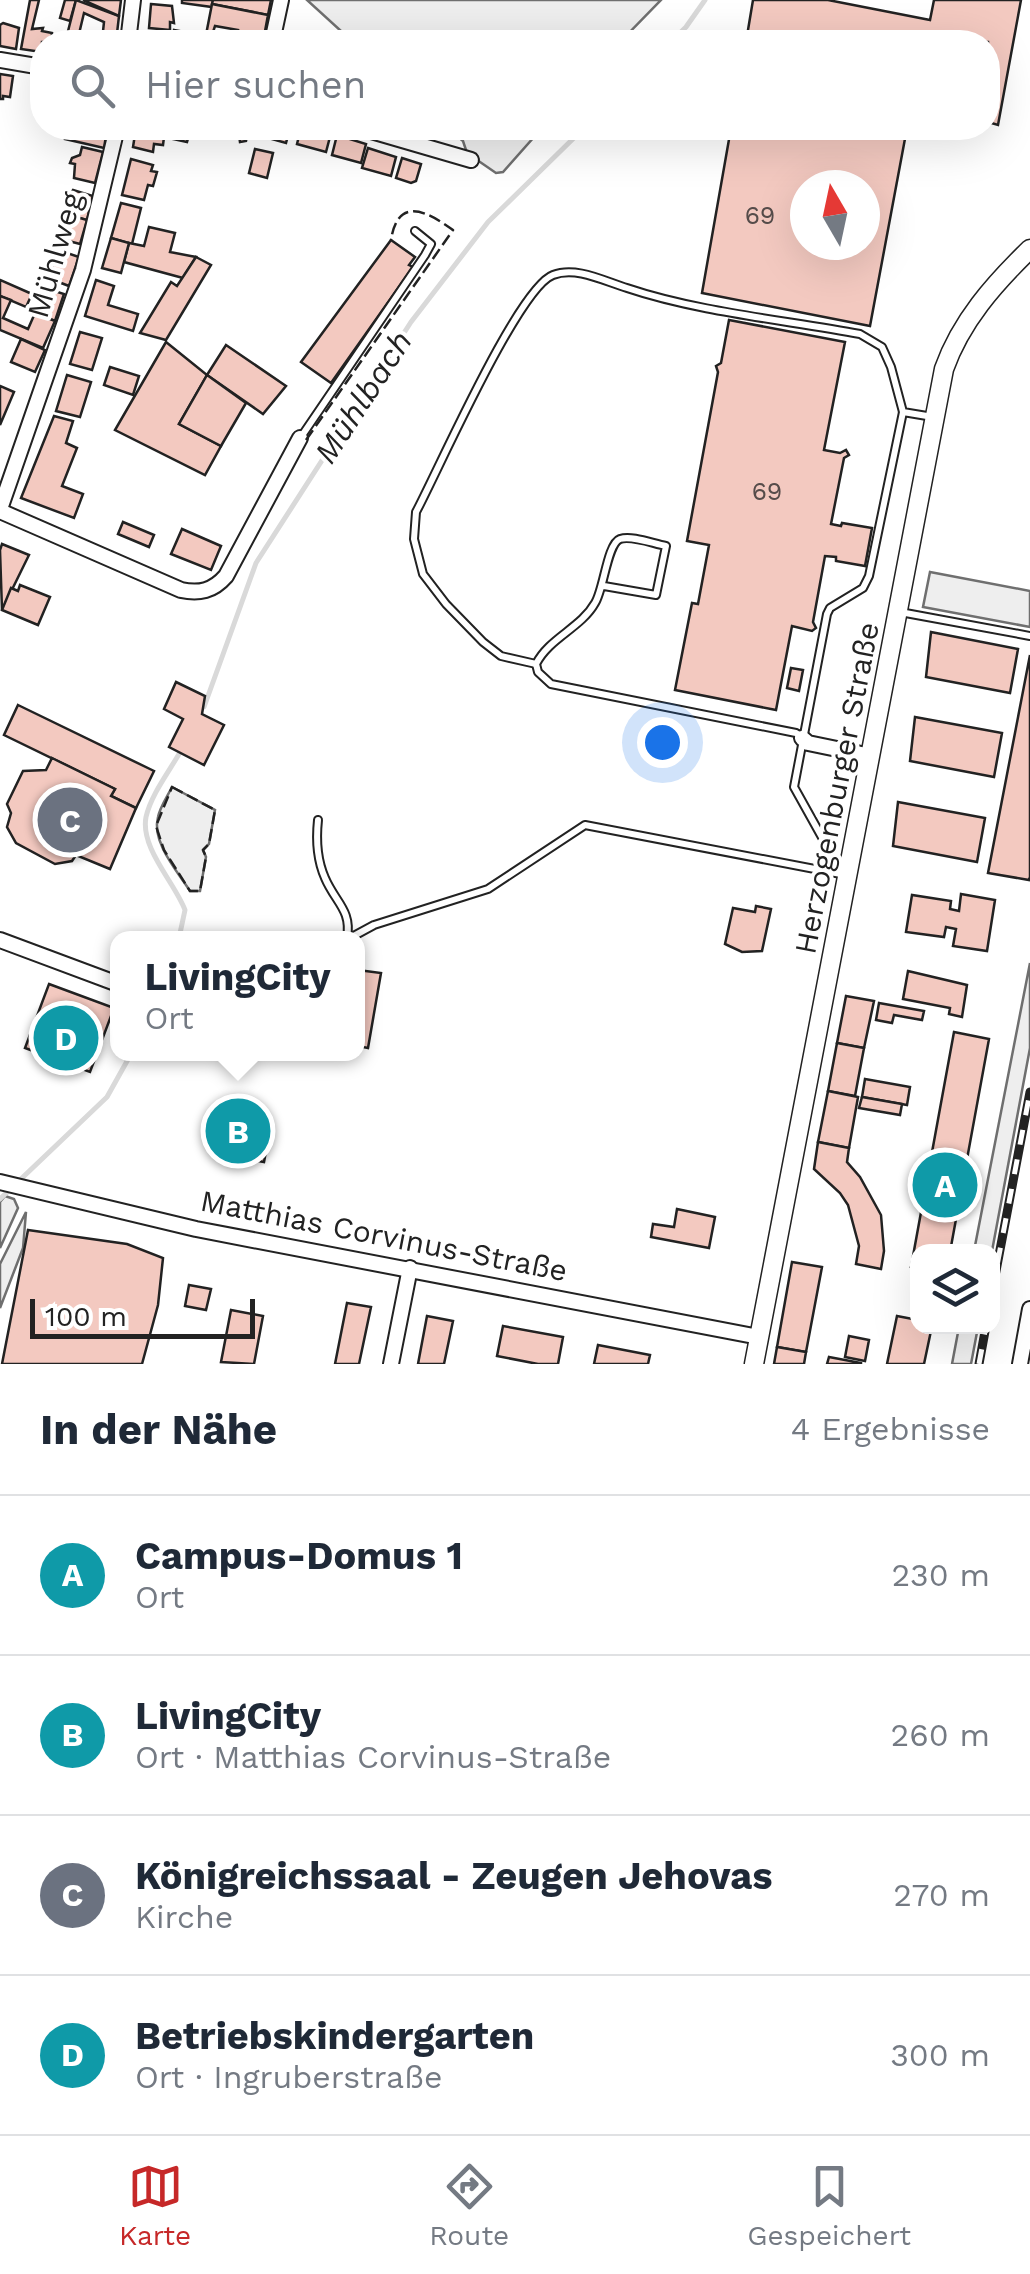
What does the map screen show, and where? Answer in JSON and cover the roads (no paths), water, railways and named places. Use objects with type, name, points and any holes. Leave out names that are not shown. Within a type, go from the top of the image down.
[{"type":"street","points":[[129,30],[133,0]]},
{"type":"street","points":[[275,30],[281,0]]},
{"type":"street","points":[[0,60],[30,66]]},
{"type":"street","name":"Mühlweg","points":[[0,510],[83,270],[115,140]]},
{"type":"street","points":[[402,140],[471,160]]},
{"type":"street","name":"Herzogenburger Straße","points":[[754,1364],[934,417],[951,349],[994,285],[1030,248]]},
{"type":"street","points":[[0,510],[180,590],[200,592],[226,576],[300,438]]},
{"type":"street","points":[[0,450],[17,457]]},
{"type":"street","points":[[802,738],[871,756]]},
{"type":"street","points":[[0,940],[110,981]]},
{"type":"street","name":"Matthias Corvinus-Straße","points":[[0,1182],[196,1229],[759,1336]]},
{"type":"street","points":[[392,1364],[410,1268]]},
{"type":"street","points":[[1020,1364],[1030,1308]]},
{"type":"lane","points":[[300,438],[425,255],[431,244],[415,231]]},
{"type":"lane","points":[[536,664],[501,656],[483,642],[423,574],[414,540],[416,512],[512,324],[535,288],[551,275],[573,271],[647,295],[860,334],[882,347],[902,412],[870,576],[863,588],[830,608],[827,614],[794,787],[846,875]]},
{"type":"lane","points":[[902,412],[934,417]]},
{"type":"lane","points":[[604,586],[656,595],[666,546],[616,540],[610,548],[604,586],[593,608],[542,652],[536,664],[538,672],[552,684],[796,733],[802,738]]},
{"type":"lane","points":[[898,612],[1030,636]]},
{"type":"lane","points":[[318,820],[316,842],[325,878],[347,910],[349,931]]},
{"type":"lane","points":[[362,931],[488,889],[586,825],[846,875]]},
{"type":"waterway","name":"Mühlbach","points":[[683,30],[705,0]]},
{"type":"waterway","name":"Mühlbach","points":[[204,707],[256,563],[411,322],[488,222],[572,140]]},
{"type":"waterway","name":"Mühlbach","points":[[179,754],[152,801],[146,829],[153,853],[185,910],[180,931]]},
{"type":"waterway","name":"Mühlbach","points":[[0,1199],[107,1097],[127,1061]]},
{"type":"railway","points":[[1000,1250],[1030,1092]]},
{"type":"railway","points":[[979,1364],[985,1334]]},
{"type":"place","name":"Königreichssaal - Zeugen Jehovas","points":[[70,820]]},
{"type":"place","name":"Betriebskindergarten","points":[[66,1038]]},
{"type":"place","name":"LivingCity","points":[[238,1131]]},
{"type":"place","name":"Campus-Domus 1","points":[[945,1185]]}]
